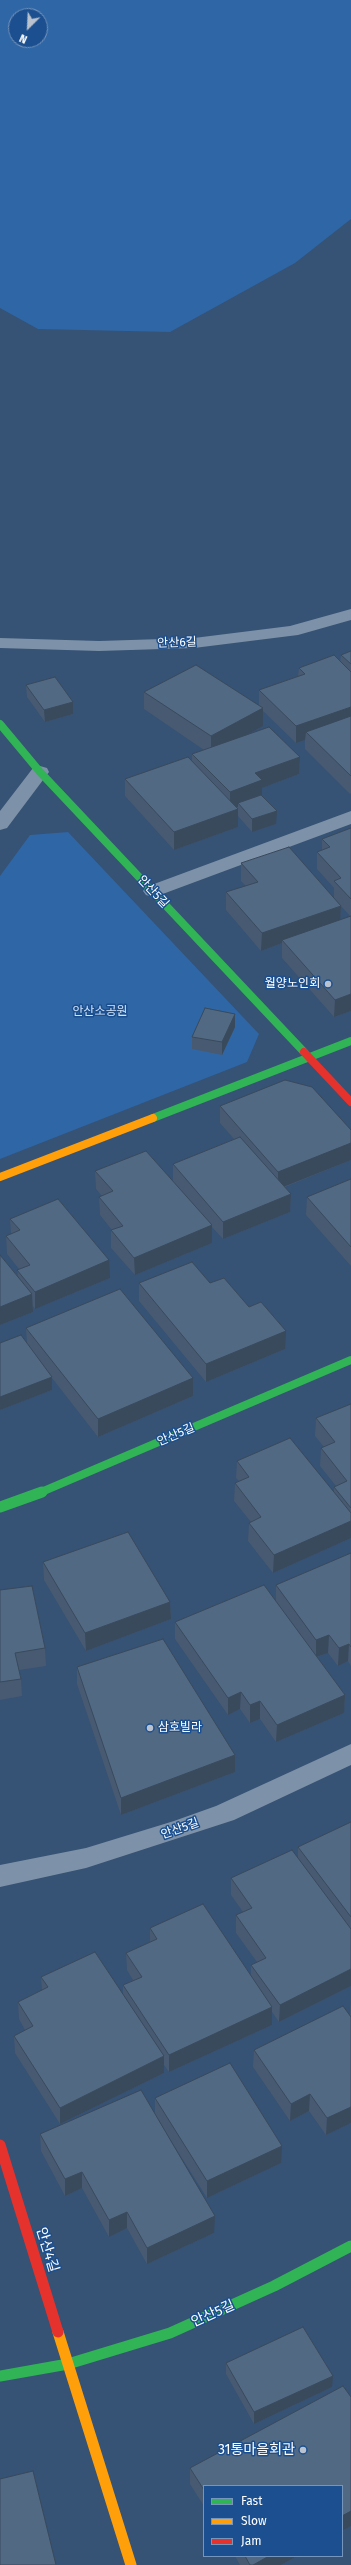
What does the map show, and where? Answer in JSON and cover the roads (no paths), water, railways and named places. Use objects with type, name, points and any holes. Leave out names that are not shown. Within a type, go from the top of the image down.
[{"type":"street","name":"안산6길","points":[[0,643],[99,646],[194,643],[292,631],[351,614]]},
{"type":"street","name":"안산5길","points":[[0,724],[40,772],[351,1102]]},
{"type":"street","points":[[0,824],[40,772]]},
{"type":"street","points":[[153,891],[351,817]]},
{"type":"street","points":[[0,1177],[351,1040]]},
{"type":"street","name":"안산5길","points":[[0,1507],[33,1496],[351,1360]]},
{"type":"street","name":"안산5길","points":[[0,1876],[101,1854],[178,1830],[225,1813],[351,1754]]},
{"type":"street","name":"안산4길","points":[[0,2145],[131,2565]]},
{"type":"street","name":"안산5길","points":[[68,2364],[170,2333],[274,2286],[351,2246]]},
{"type":"street","points":[[0,2376],[68,2364]]},
{"type":"place","name":"월양노인회","points":[[328,984]]},
{"type":"place","name":"삼호빌라","points":[[150,1728]]},
{"type":"place","name":"31통마을회관","points":[[303,2450]]},
{"type":"park label","name":"안산소공원","points":[[100,1012]]}]
